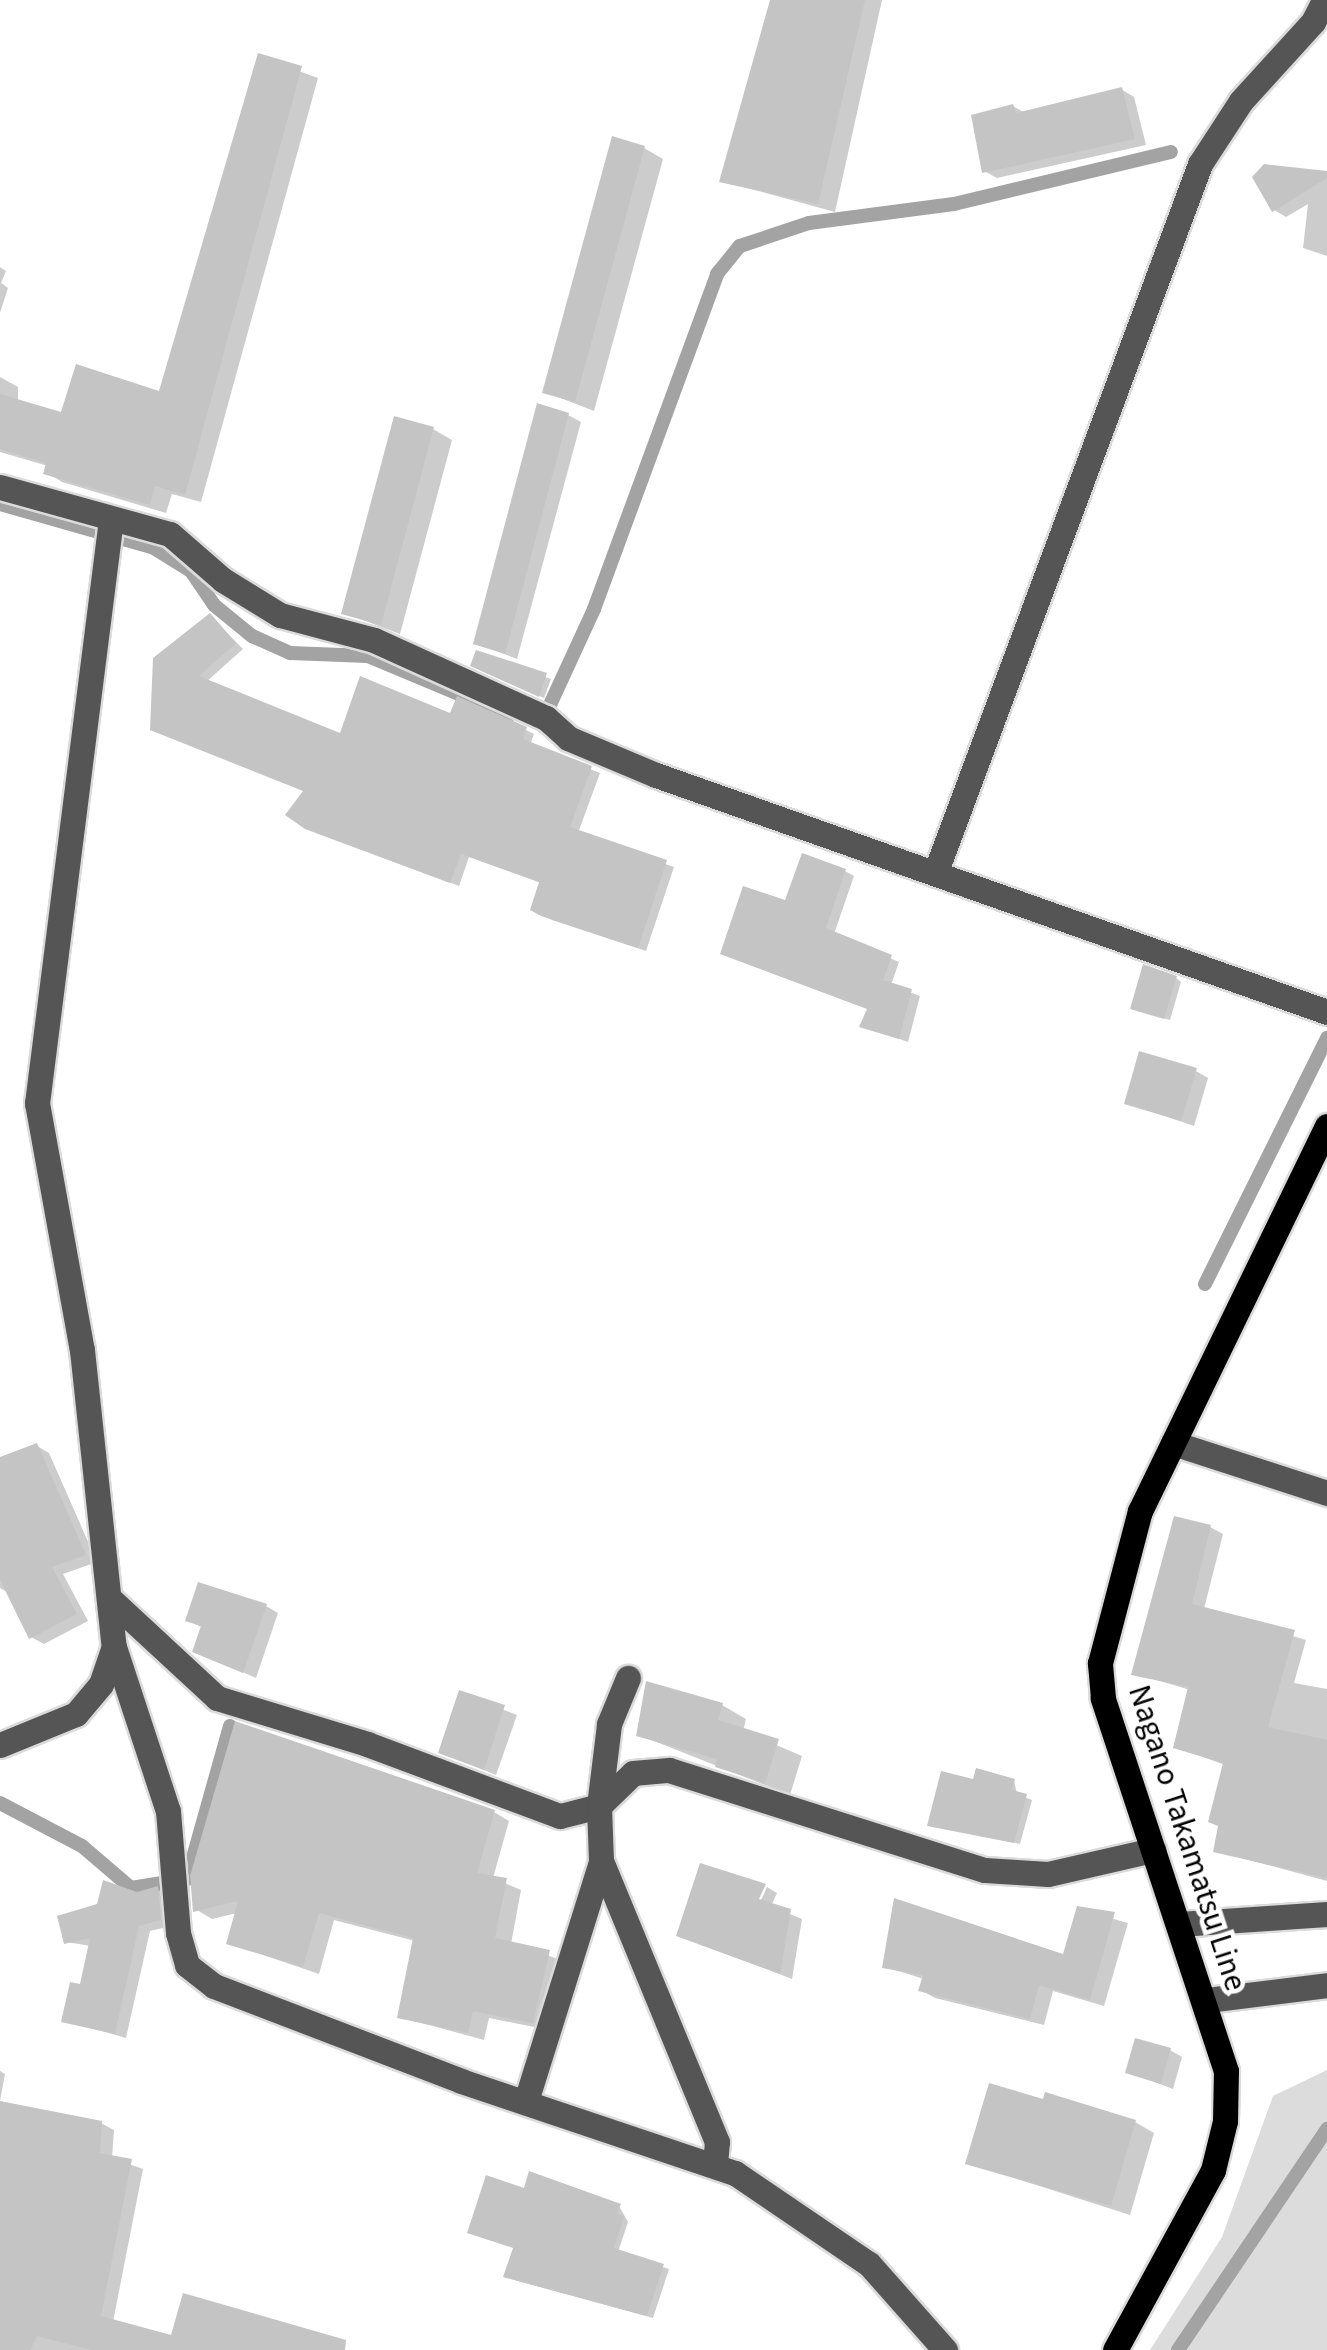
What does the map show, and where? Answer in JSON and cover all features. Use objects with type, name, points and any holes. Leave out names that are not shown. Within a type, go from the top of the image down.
[{"type":"main road","name":"Nagano Takamatsu Line","points":[[1115,2350],[1213,2170],[1226,2071],[1207,2000],[1103,1698],[1100,1663],[1140,1512],[1327,1126]]},
{"type":"street","points":[[936,871],[1200,164],[1241,101],[1312,22],[1324,0]]},
{"type":"street","points":[[0,488],[110,530],[170,534],[223,580],[280,615],[374,640],[546,718],[568,738],[1327,1012]]},
{"type":"street","points":[[110,530],[37,1103],[82,1350],[114,1646],[168,1811],[187,1964],[214,1986],[526,2101],[715,2164],[869,2264],[945,2350]]},
{"type":"street","points":[[1174,1443],[1327,1493]]},
{"type":"street","points":[[110,1599],[217,1698],[368,1744],[528,1810],[560,1816],[599,1806],[633,1773],[669,1770],[984,1870],[1048,1874],[1153,1850]]},
{"type":"street","points":[[0,1744],[76,1714],[101,1684],[114,1646]]},
{"type":"street","points":[[526,2101],[601,1861],[599,1806],[609,1724],[628,1678]]},
{"type":"street","points":[[601,1861],[717,2142],[715,2164]]},
{"type":"street","points":[[1180,1924],[1327,1914]]},
{"type":"street","points":[[1207,2000],[1327,1985]]},
{"type":"shaded area","points":[[1327,2070],[1327,2350],[1150,2350],[1222,2237],[1273,2096]]},
{"type":"building","points":[[770,0],[865,0],[818,204],[719,182]]},
{"type":"building","points":[[258,53],[302,66],[185,495],[155,486],[150,505],[43,474],[46,463],[0,449],[0,394],[61,412],[76,364],[159,391]]},
{"type":"building","points":[[1122,87],[1135,139],[982,173],[971,115],[1013,104],[1016,113]]},
{"type":"building","points":[[612,136],[645,146],[575,402],[542,393]]},
{"type":"building","points":[[1264,164],[1327,171],[1327,178],[1272,212],[1252,177]]},
{"type":"building","points":[[537,403],[569,413],[505,654],[473,644]]},
{"type":"building","points":[[394,416],[434,427],[381,625],[341,614]]},
{"type":"building","points":[[210,613],[236,643],[199,676],[340,733],[360,676],[450,713],[457,696],[527,727],[523,739],[592,766],[570,827],[667,860],[638,948],[541,916],[530,910],[539,882],[461,854],[450,883],[305,829],[285,815],[303,791],[150,730],[153,658]]},
{"type":"building","points":[[476,650],[547,673],[539,697],[470,666]]},
{"type":"building","points":[[802,853],[846,869],[826,928],[892,955],[883,980],[912,989],[899,1039],[859,1027],[867,1009],[720,954],[743,886],[785,900]]},
{"type":"building","points":[[1143,964],[1177,976],[1164,1019],[1130,1009]]},
{"type":"building","points":[[1139,1051],[1197,1068],[1181,1121],[1124,1104]]},
{"type":"building","points":[[37,1443],[86,1555],[52,1567],[77,1614],[29,1639],[0,1580],[0,1457]]},
{"type":"building","points":[[1174,1516],[1211,1525],[1192,1604],[1295,1630],[1268,1727],[1327,1740],[1327,1878],[1213,1852],[1218,1826],[1208,1822],[1223,1763],[1173,1748],[1188,1687],[1131,1675]]},
{"type":"building","points":[[198,1582],[267,1604],[243,1673],[192,1652],[201,1626],[185,1621]]},
{"type":"building","points":[[646,1681],[723,1703],[718,1720],[779,1739],[765,1783],[715,1767],[717,1759],[636,1736]]},
{"type":"building","points":[[459,1690],[505,1705],[484,1770],[438,1753]]},
{"type":"building","points":[[235,1721],[495,1810],[477,1873],[507,1878],[495,1938],[550,1950],[533,2023],[473,2011],[468,2033],[397,2018],[413,1938],[319,1913],[303,1967],[226,1944],[238,1901],[193,1912],[190,1876]]},
{"type":"building","points":[[976,1768],[1015,1779],[1012,1790],[1027,1794],[1014,1843],[927,1826],[941,1771],[973,1779]]},
{"type":"building","points":[[700,1863],[766,1884],[759,1899],[791,1909],[780,1974],[676,1936]]},
{"type":"building","points":[[103,1880],[137,1892],[158,1886],[161,1920],[139,1926],[115,2034],[61,2022],[70,1982],[80,1984],[90,1938],[64,1944],[57,1916],[97,1904]]},
{"type":"building","points":[[894,1898],[1063,1954],[1077,1906],[1115,1912],[1090,2000],[1039,1985],[1030,2019],[918,1991],[923,1975],[882,1968]]},
{"type":"building","points":[[1135,2038],[1171,2048],[1161,2084],[1125,2073]]},
{"type":"building","points":[[989,2083],[1043,2099],[1045,2092],[1136,2120],[1111,2206],[965,2164]]},
{"type":"building","points":[[0,2101],[102,2121],[100,2153],[132,2159],[101,2316],[171,2335],[183,2293],[346,2340],[345,2350],[91,2350],[37,2336],[30,2350],[0,2350]]},
{"type":"building","points":[[529,2171],[621,2204],[617,2214],[624,2217],[614,2248],[664,2264],[647,2316],[503,2277],[513,2248],[467,2233],[486,2175],[524,2188]]},
{"type":"waterway","points":[[549,707],[594,609],[717,274],[740,246],[809,223],[954,204],[1171,152]]},
{"type":"waterway","points":[[0,504],[154,548],[191,571],[214,605],[252,636],[290,653],[368,656],[509,715]]},
{"type":"waterway","points":[[1205,1284],[1327,1038]]},
{"type":"waterway","points":[[0,1803],[82,1846],[131,1888],[187,1879],[230,1726]]},
{"type":"waterway","points":[[1178,2350],[1327,2129]]}]
